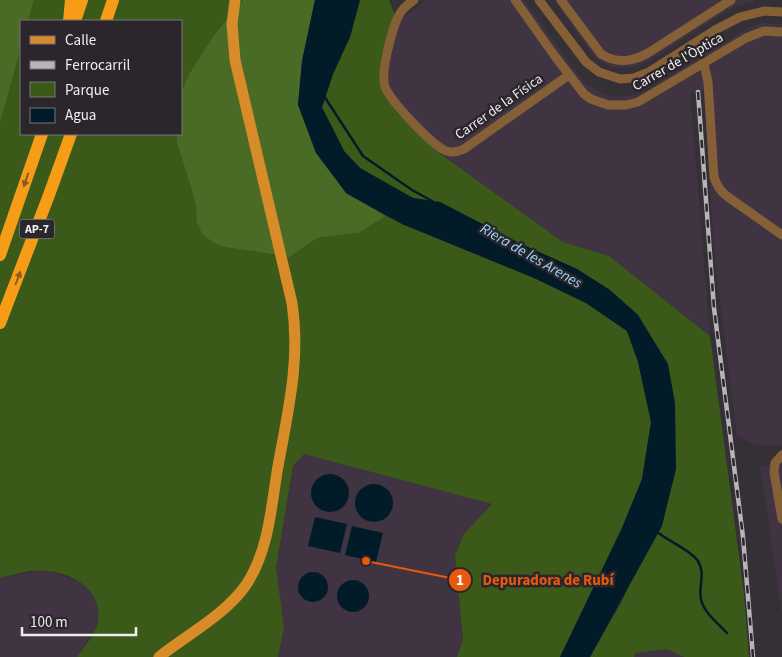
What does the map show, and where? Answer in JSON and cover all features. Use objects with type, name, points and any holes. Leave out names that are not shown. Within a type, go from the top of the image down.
[{"type":"highway","points":[[69,20],[71,0]]},
{"type":"highway","points":[[75,20],[82,0]]},
{"type":"highway","points":[[106,20],[113,0]]},
{"type":"highway","name":"AP-7","points":[[0,255],[42,135]]},
{"type":"highway","name":"AP-7","points":[[0,323],[49,196],[70,135]]},
{"type":"main road","points":[[159,657],[230,603],[248,583],[256,566],[266,536],[296,361],[295,322],[292,303],[235,60],[232,24],[235,0]]},
{"type":"street","name":"Carrer de la Física","points":[[414,0],[401,11],[392,31],[384,74],[385,87],[401,111],[447,151],[459,152],[464,149],[569,75]]},
{"type":"street","name":"Carrer de l'Òptica","points":[[515,0],[584,94],[591,99],[608,105],[626,105],[648,98],[755,34],[764,31],[782,32]]},
{"type":"street","points":[[539,0],[586,62],[599,72],[611,77],[620,78],[634,78],[649,72],[714,30],[740,17],[764,11],[782,12]]},
{"type":"street","points":[[561,0],[601,54],[623,62],[631,61],[648,53],[731,0]]},
{"type":"street","points":[[704,64],[708,82],[714,177],[717,186],[722,193],[782,235]]},
{"type":"street","points":[[780,457],[774,467],[774,472],[782,519]]},
{"type":"shaded area","points":[[426,0],[524,0],[584,82],[602,93],[613,97],[636,95],[647,90],[746,29],[761,23],[782,24],[782,445],[756,445],[737,436],[715,262],[704,92],[690,92],[710,336],[609,256],[563,242],[442,155],[399,115],[383,92],[379,82],[394,13],[408,14]]},
{"type":"shaded area","points":[[554,0],[756,0],[732,8],[650,60],[636,66],[623,68],[611,67],[595,58]]},
{"type":"shaded area","points":[[304,454],[492,504],[464,534],[455,555],[463,640],[457,657],[278,657],[284,627],[276,568],[293,466]]},
{"type":"shaded area","points":[[782,465],[782,614],[760,466]]},
{"type":"shaded area","points":[[44,570],[74,579],[89,588],[98,603],[99,613],[95,630],[77,657],[0,657],[0,578]]},
{"type":"shaded area","points":[[667,649],[684,657],[634,657],[636,653]]},
{"type":"green space","points":[[0,0],[34,0],[28,20],[20,20],[20,52],[0,123]]},
{"type":"green space","points":[[34,0],[243,0],[214,35],[189,74],[182,90],[182,20],[28,20]]},
{"type":"green space","points":[[243,0],[315,0],[302,61],[298,105],[346,193],[386,216],[359,233],[317,238],[290,257],[224,247],[203,235],[197,223],[195,201],[176,135],[182,135],[182,90],[189,74],[214,35]]},
{"type":"green space","points":[[360,0],[389,0],[394,13],[379,82],[383,92],[399,115],[442,155],[563,242],[609,256],[710,336],[744,594],[749,657],[684,657],[667,649],[636,653],[634,657],[590,657],[622,601],[676,469],[638,315],[610,290],[577,269],[519,243],[440,202],[413,198],[360,168],[344,151],[322,108],[333,74],[350,37]]},
{"type":"green space","points":[[20,52],[20,135],[176,135],[195,201],[195,210],[224,247],[290,257],[317,238],[359,233],[386,216],[534,278],[586,303],[627,331],[638,362],[651,422],[642,479],[622,528],[560,657],[457,657],[463,640],[455,555],[464,534],[492,504],[304,454],[293,466],[276,568],[284,627],[278,657],[77,657],[94,632],[99,616],[97,605],[87,588],[68,576],[46,571],[29,572],[0,578],[0,123]]},
{"type":"water","points":[[315,0],[360,0],[350,37],[333,74],[322,107],[344,151],[360,168],[413,198],[440,202],[519,243],[577,269],[610,290],[638,315],[668,364],[675,403],[676,469],[662,526],[590,657],[560,657],[622,528],[642,479],[651,422],[638,362],[627,331],[586,303],[534,278],[402,224],[346,193],[316,153],[298,105],[302,61]]},
{"type":"water","points":[[330,474],[344,479],[349,493],[344,507],[330,512],[316,507],[311,493],[316,479]]},
{"type":"water","points":[[374,484],[388,489],[393,503],[388,517],[374,522],[360,517],[355,503],[360,489]]},
{"type":"water","points":[[315,517],[347,524],[340,553],[308,546]]},
{"type":"water","points":[[352,526],[383,533],[376,562],[345,555]]},
{"type":"water","points":[[313,572],[324,576],[328,587],[324,598],[313,602],[302,598],[298,587],[302,576]]},
{"type":"water","points":[[353,580],[364,585],[369,596],[364,607],[353,612],[342,607],[337,596],[342,585]]},
{"type":"waterway","name":"Riera de les Arenes","points":[[324,96],[363,156],[412,190],[432,201]]},
{"type":"waterway","points":[[656,531],[690,553],[698,561],[702,576],[700,594],[702,604],[727,633]]},
{"type":"railway","points":[[698,92],[714,308],[743,537],[753,657]]},
{"type":"place","name":"Depuradora de Rubí","points":[[366,561]]}]
